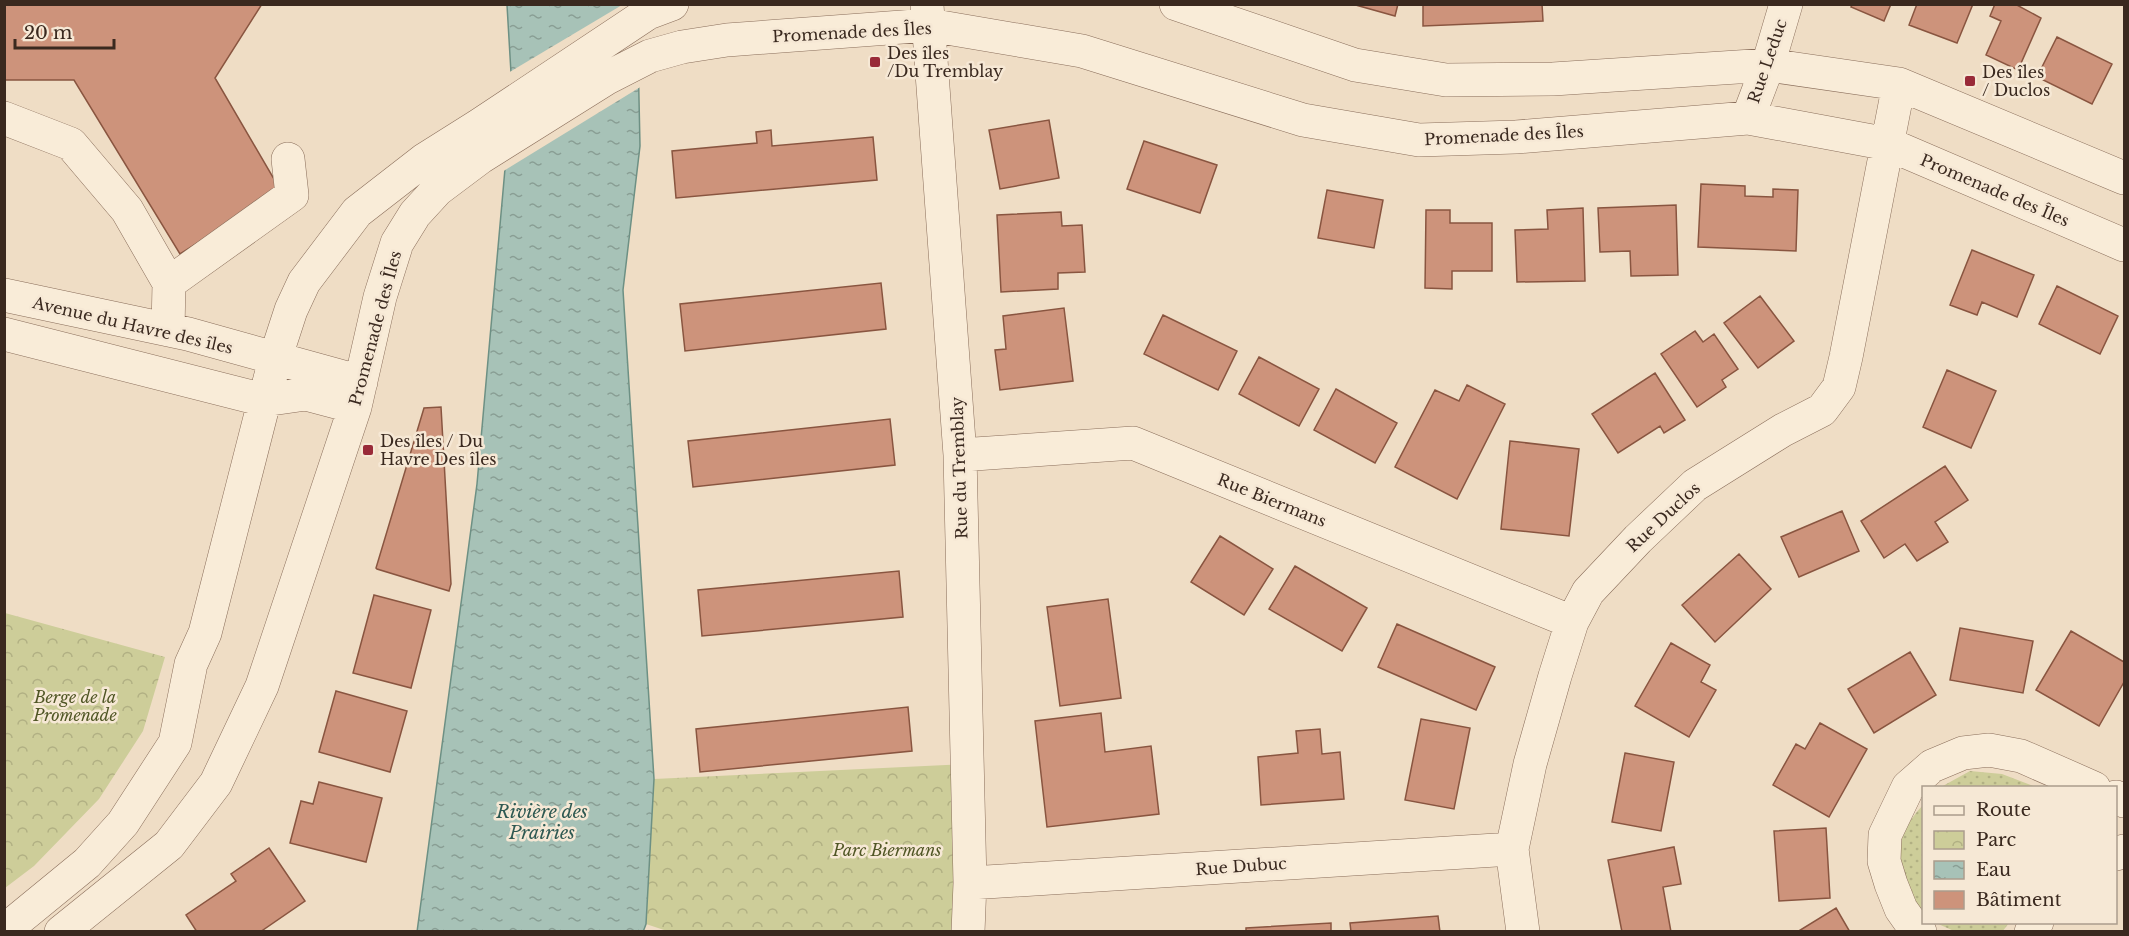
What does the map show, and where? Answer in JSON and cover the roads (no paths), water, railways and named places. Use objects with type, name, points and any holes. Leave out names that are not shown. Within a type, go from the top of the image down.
[{"type":"street","points":[[1176,4],[1355,65],[1446,80],[1553,80],[1768,65],[1899,84],[2124,178]]},
{"type":"street","name":"Rue Leduc","points":[[1748,118],[1768,65],[1786,4]]},
{"type":"street","name":"Promenade des Îles","points":[[61,932],[96,921],[169,845],[216,783],[262,686],[358,395],[380,297],[397,243],[415,214],[479,142],[660,9]]},
{"type":"street","name":"Promenade des Îles","points":[[4,931],[87,863],[123,824],[175,743],[190,664],[205,633],[275,359],[291,310],[304,282],[357,212],[424,159],[479,142],[650,56],[682,46],[928,15],[1082,51],[1303,120],[1419,140],[1516,137],[1748,118],[1888,144],[2124,245]]},
{"type":"street","name":"Rue du Tremblay","points":[[928,15],[960,455],[970,883],[968,932]]},
{"type":"street","name":"Rue Duclos","points":[[1523,932],[1512,849],[1530,764],[1572,622],[1588,592],[1638,539],[1695,485],[1783,430],[1822,411],[1839,387],[1899,84]]},
{"type":"street","points":[[4,118],[70,144],[127,210],[169,283],[168,330]]},
{"type":"street","points":[[169,283],[292,195],[288,159]]},
{"type":"street","name":"Avenue du Havre des îles","points":[[6,307],[168,330],[275,359],[358,395]]},
{"type":"street","points":[[4,334],[264,400],[306,394],[358,395]]},
{"type":"street","name":"Rue Biermans","points":[[960,455],[1133,443],[1572,622]]},
{"type":"street","points":[[1920,932],[1901,909],[1891,884],[1884,861],[1885,835],[1908,787],[1932,766],[1963,753],[1989,750],[2021,756],[2089,786]]},
{"type":"street","name":"Rue Dubuc","points":[[970,883],[1512,849]]},
{"type":"water","name":"Rivière des Prairies","points":[[507,5],[637,5],[640,146],[623,290],[654,779],[646,924],[643,932],[417,932],[477,484],[512,90]]},
{"type":"place","name":"Des îles /Du Tremblay","points":[[875,62]]},
{"type":"place","name":"Des îles / Duclos","points":[[1970,81]]},
{"type":"place","name":"Des îles / Du Havre Des îles","points":[[368,450]]},
{"type":"park label","name":"Berge de la Promenade","points":[[75,706]]},
{"type":"park label","name":"Parc Biermans","points":[[887,850]]}]
